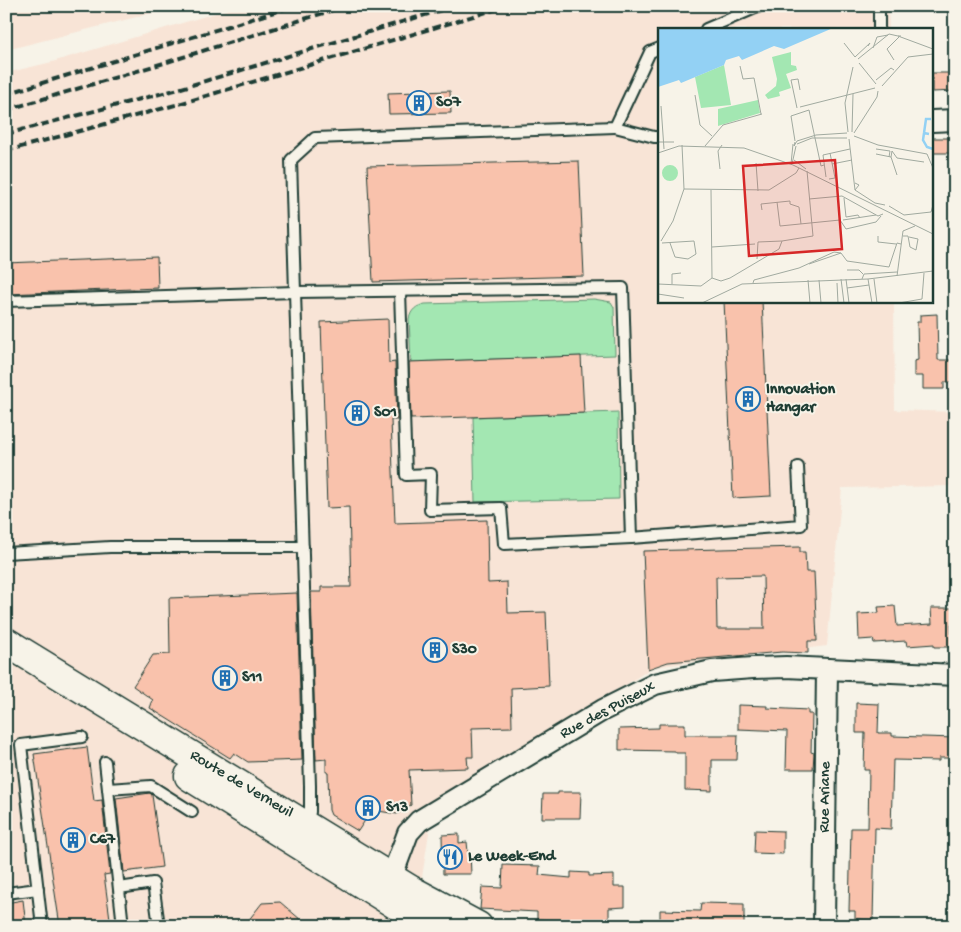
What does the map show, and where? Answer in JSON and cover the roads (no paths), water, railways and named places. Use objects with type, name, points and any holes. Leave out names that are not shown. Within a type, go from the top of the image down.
[{"type":"main road","name":"Route de Verneuil","points":[[6,642],[302,839],[340,877],[458,923]]},
{"type":"main road","name":"Route de Verneuil","points":[[6,661],[302,839],[390,877],[458,923]]},
{"type":"street","points":[[934,121],[955,120]]},
{"type":"street","name":"Rue des Puiseux","points":[[390,877],[394,872],[408,833],[419,821],[629,696],[655,684],[712,671],[762,667],[955,675]]},
{"type":"street","name":"Rue Ariane","points":[[824,926],[827,669]]},
{"type":"street","points":[[340,877],[380,880],[390,877]]},
{"type":"lane","points":[[708,28],[760,6]]},
{"type":"lane","points":[[879,6],[879,28]]},
{"type":"lane","points":[[616,126],[650,52],[658,49]]},
{"type":"lane","points":[[302,839],[310,812],[310,786],[290,160],[316,138],[616,126],[658,137]]},
{"type":"lane","points":[[6,301],[295,292],[623,288],[632,538]]},
{"type":"lane","points":[[400,291],[406,475],[431,474],[430,510],[502,508],[504,544],[632,538],[801,525],[798,467]]},
{"type":"lane","points":[[6,553],[110,546],[303,547]]},
{"type":"lane","points":[[42,926],[21,745],[82,737]]},
{"type":"lane","points":[[105,762],[123,926]]},
{"type":"lane","points":[[108,789],[151,786],[192,812]]},
{"type":"lane","points":[[119,888],[153,883],[159,926]]},
{"type":"lane","points":[[6,893],[38,889]]},
{"type":"railway","points":[[6,94],[294,6]]},
{"type":"railway","points":[[6,110],[346,6]]},
{"type":"railway","points":[[6,134],[175,90],[455,6]]},
{"type":"railway","points":[[6,151],[179,104],[507,6]]},
{"type":"place","name":"S07","points":[[419,103]]},
{"type":"place","name":"Innovation Hangar","points":[[748,399]]},
{"type":"place","name":"S01","points":[[357,413]]},
{"type":"place","name":"S30","points":[[435,650]]},
{"type":"place","name":"S11","points":[[225,678]]},
{"type":"place","name":"S13","points":[[368,808]]},
{"type":"place","name":"C67","points":[[73,840]]},
{"type":"place","name":"Le Week-End","points":[[450,857]]}]
